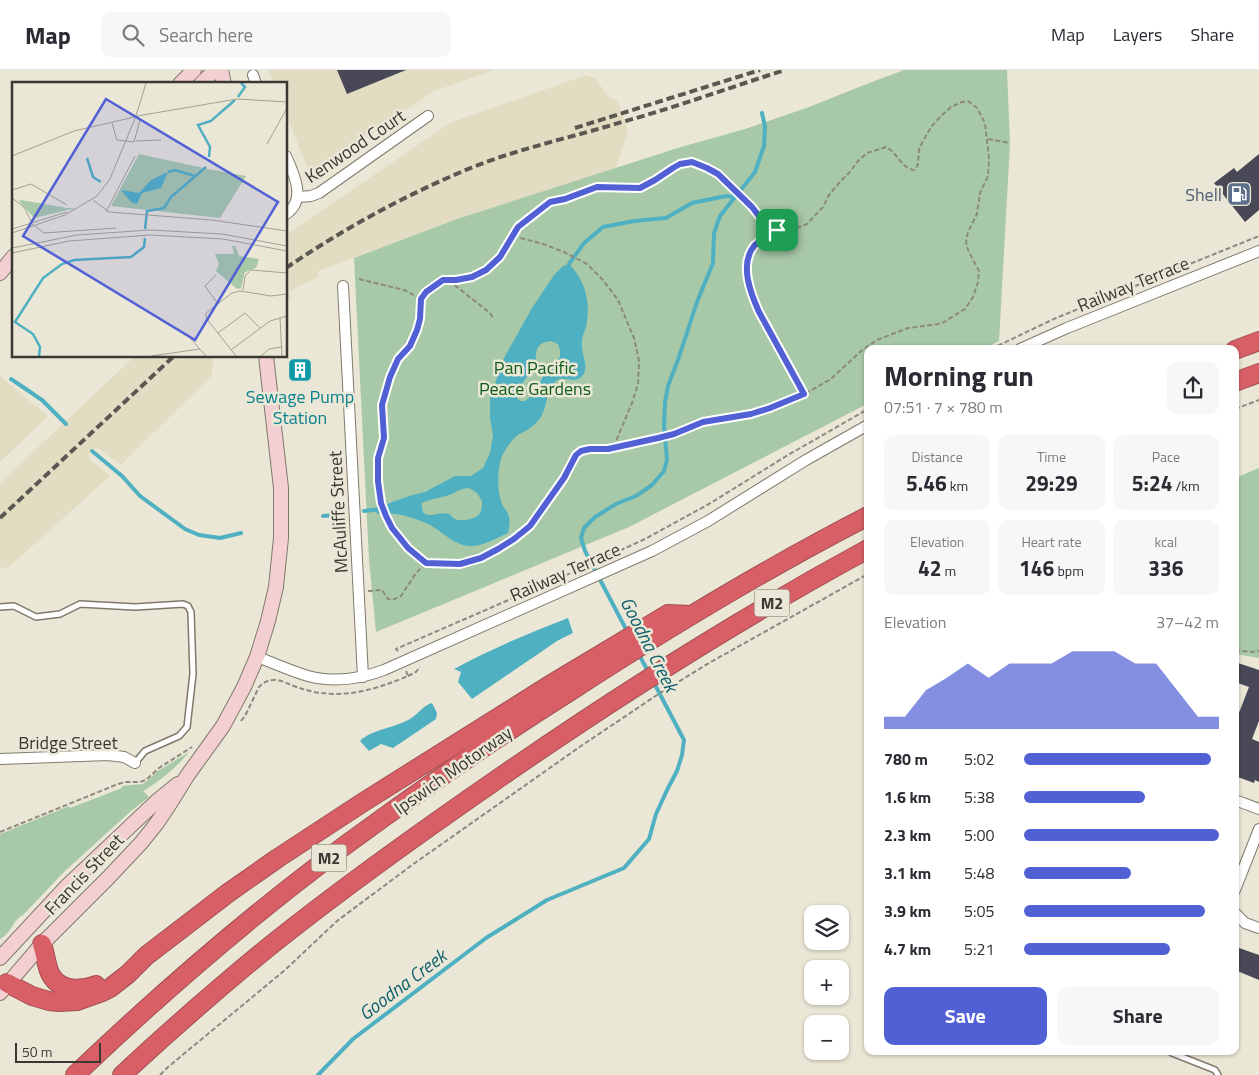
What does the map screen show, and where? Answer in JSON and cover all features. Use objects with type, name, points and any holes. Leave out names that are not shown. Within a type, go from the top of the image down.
[{"type":"highway","points":[[1239,349],[1259,342]]},
{"type":"highway","points":[[1239,380],[1259,373]]},
{"type":"highway","name":"Ipswich Motorway","points":[[75,1075],[156,1000],[284,893],[413,796],[601,663],[659,627],[691,615],[804,550],[864,518]]},
{"type":"highway","name":"Ipswich Motorway","points":[[122,1075],[204,1001],[262,953],[461,804],[566,732],[678,659],[795,590],[864,552]]},
{"type":"highway","points":[[42,944],[48,969],[58,984],[78,989],[98,984],[146,956],[228,893],[370,798],[601,663]]},
{"type":"highway","points":[[2,984],[39,999],[59,1002],[77,1001],[94,996],[110,988],[146,956]]},
{"type":"main road","points":[[182,82],[194,70]]},
{"type":"main road","points":[[203,82],[216,70]]},
{"type":"main road","points":[[0,273],[12,258]]},
{"type":"main road","points":[[0,282],[12,272]]},
{"type":"main road","name":"Francis Street","points":[[2,984],[141,843],[223,726],[241,693],[257,657],[276,587],[282,524],[279,466],[266,358]]},
{"type":"main road","name":"Francis Street","points":[[3,951],[68,885],[157,801],[187,776]]},
{"type":"street","name":"Kenwood Court","points":[[298,197],[319,193],[428,116]]},
{"type":"street","points":[[288,161],[296,182],[298,197],[295,206],[288,212]]},
{"type":"street","name":"Railway Terrace","points":[[1029,345],[1259,251]]},
{"type":"street","name":"McAuliffe Street","points":[[343,286],[363,677]]},
{"type":"street","name":"Railway Terrace","points":[[257,657],[314,677],[338,679],[363,677],[384,670],[652,551],[708,521],[806,460],[864,427]]},
{"type":"street","name":"Bridge Street","points":[[0,759],[108,755],[124,757],[135,763]]},
{"type":"street","points":[[1239,802],[1259,809]]},
{"type":"street","points":[[1239,880],[1259,829]]},
{"type":"street","points":[[1239,917],[1245,922],[1259,928]]},
{"type":"lane","points":[[0,607],[14,606],[36,617],[60,614],[80,604],[135,607],[183,604],[188,606],[190,612],[193,674],[186,727],[179,736],[145,751],[135,763]]},
{"type":"lane","points":[[1177,1055],[1215,1070],[1218,1075]]},
{"type":"path","points":[[864,349],[831,379],[804,394],[760,412],[703,422],[674,434],[658,438],[613,448],[590,449],[578,453],[564,478],[530,526],[498,549],[481,558],[460,564],[426,563],[408,548],[392,528],[381,503],[378,481],[378,458],[384,438],[382,405],[390,377],[398,359],[410,346],[417,330],[420,319],[421,299],[426,292],[443,280],[472,277],[486,270],[500,257],[521,225],[550,202],[565,199],[597,187],[640,188],[673,168],[692,162],[718,174],[752,207],[765,224],[777,230],[792,230],[807,224],[823,206],[838,183],[867,153],[886,147],[906,167],[912,170],[915,169],[918,164],[920,147],[931,127],[946,112],[962,102],[968,101],[978,108],[985,123],[989,159],[988,176],[980,193],[977,214],[968,232],[966,242],[968,250],[979,270],[978,282],[973,297],[965,309],[938,324],[908,328],[877,340],[870,345]]},
{"type":"path","points":[[988,139],[1010,143]]},
{"type":"path","points":[[777,230],[759,242],[752,250],[748,260],[747,279],[759,312],[804,394]]},
{"type":"path","points":[[513,236],[543,244],[587,264],[603,280],[618,300],[634,338],[639,361],[638,384],[613,448]]},
{"type":"path","points":[[999,345],[1056,318],[1259,236]]},
{"type":"path","points":[[360,279],[404,290],[421,299]]},
{"type":"path","points":[[451,279],[452,283],[494,318]]},
{"type":"path","points":[[1239,408],[1259,400]]},
{"type":"path","points":[[398,653],[396,649],[618,552],[673,525],[864,411]]},
{"type":"path","points":[[358,592],[382,590],[388,599],[396,599],[401,596],[416,573],[426,563]]},
{"type":"path","points":[[160,1075],[284,970],[337,921],[412,865],[626,716],[689,675],[864,576]]},
{"type":"path","points":[[1239,650],[1259,651]]},
{"type":"path","points":[[0,832],[118,784],[146,780],[159,768],[195,745]]},
{"type":"shaded area","points":[[269,70],[494,70],[432,92],[311,177],[288,119],[288,82],[273,82]]},
{"type":"shaded area","points":[[586,75],[595,78],[608,96],[618,102],[628,131],[616,168],[457,219],[318,271],[319,277],[289,291],[291,299],[288,300],[288,234],[450,123]]},
{"type":"shaded area","points":[[133,358],[213,358],[212,375],[121,465],[98,448],[89,452],[90,459],[110,476],[9,567],[0,568],[0,483]]},
{"type":"shaded area","points":[[0,376],[48,416],[0,462]]},
{"type":"green space","name":"Pan Pacific Peace Gardens","points":[[904,70],[1007,70],[1010,143],[999,341],[991,345],[864,345],[864,406],[629,527],[376,632],[369,560],[354,258],[457,219],[681,147],[745,129],[809,107]]},
{"type":"green space","points":[[1259,468],[1259,658],[1239,655],[1239,476]]},
{"type":"green space","points":[[189,752],[168,773],[143,791],[149,797],[65,871],[19,917],[8,933],[0,939],[0,834],[69,806],[70,808],[122,788],[122,786],[143,784],[158,771]]},
{"type":"water","points":[[569,264],[575,271],[586,293],[588,310],[586,327],[582,338],[585,372],[577,380],[559,379],[552,385],[541,418],[533,426],[515,437],[502,456],[498,488],[502,504],[508,513],[510,524],[508,533],[481,545],[471,546],[460,544],[430,525],[417,520],[398,514],[377,514],[376,507],[425,492],[455,476],[471,476],[483,468],[490,453],[493,436],[490,418],[490,398],[504,358],[532,308],[555,274],[563,266]],"holes":[[[551,341],[558,344],[560,357],[549,368],[529,398],[525,401],[520,401],[517,398],[517,394],[534,367],[538,348],[542,343]],[[469,488],[477,493],[482,501],[481,512],[476,517],[458,520],[445,513],[431,515],[424,513],[422,503]]]},
{"type":"water","points":[[568,618],[573,633],[557,641],[472,699],[458,682],[461,672],[454,669],[510,642]]},
{"type":"water","points":[[432,703],[437,713],[436,719],[393,748],[381,744],[369,751],[360,741],[377,731],[398,725],[410,719]]},
{"type":"building","points":[[337,70],[406,70],[347,94]]},
{"type":"building","points":[[1259,154],[1259,210],[1245,222],[1214,183],[1234,168],[1237,172]]},
{"type":"building","name":"Sewage Pump Station","points":[[307,362],[307,378],[294,378],[293,363]]},
{"type":"building","points":[[1239,663],[1259,670],[1259,721],[1252,739],[1259,742],[1259,782],[1255,780],[1254,783],[1239,777],[1239,713],[1249,687],[1239,683]]},
{"type":"building","points":[[1239,948],[1259,955],[1259,980],[1239,972]]},
{"type":"waterway","name":"Goodna Creek","points":[[628,633],[585,551],[581,538],[584,528],[595,517],[616,504],[636,496],[652,485],[664,471],[667,460],[664,425],[668,386],[697,302],[713,263],[714,233],[720,216],[755,172],[764,146],[765,127],[762,113]]},
{"type":"waterway","points":[[569,264],[584,243],[603,227],[634,221],[666,218],[692,203],[726,196],[735,197]]},
{"type":"waterway","points":[[11,379],[42,400],[66,424]]},
{"type":"waterway","points":[[92,451],[122,476],[140,496],[185,529],[199,535],[220,538],[241,533]]},
{"type":"waterway","points":[[364,511],[382,509]]},
{"type":"waterway","points":[[323,516],[344,514]]},
{"type":"waterway","name":"Goodna Creek","points":[[638,653],[649,673]]},
{"type":"waterway","name":"Goodna Creek","points":[[318,1075],[353,1039],[486,938],[547,900],[624,868],[649,839],[656,814],[677,771],[684,740],[653,681]]},
{"type":"railway","points":[[575,128],[760,70]]},
{"type":"railway","points":[[288,267],[331,239],[377,213],[473,167],[528,148],[663,110],[785,70]]},
{"type":"railway","points":[[0,518],[172,358]]},
{"type":"place","name":"Shell","points":[[1239,194]]},
{"type":"place","name":"Sewage Pump Station","points":[[300,370]]},
{"type":"route","points":[[697,163],[718,174],[752,207],[765,224],[777,230],[759,242],[752,250],[748,260],[747,279],[759,312],[804,394],[751,414],[703,422],[674,434],[608,449],[581,451],[576,455],[564,478],[530,526],[514,539],[481,558],[460,564],[426,563],[408,548],[392,528],[381,503],[378,481],[378,458],[384,438],[382,405],[390,377],[398,359],[414,339],[420,319],[421,299],[426,292],[443,280],[472,277],[486,270],[500,257],[518,227],[550,202],[584,193],[597,187],[640,188],[680,164],[697,163]]}]
